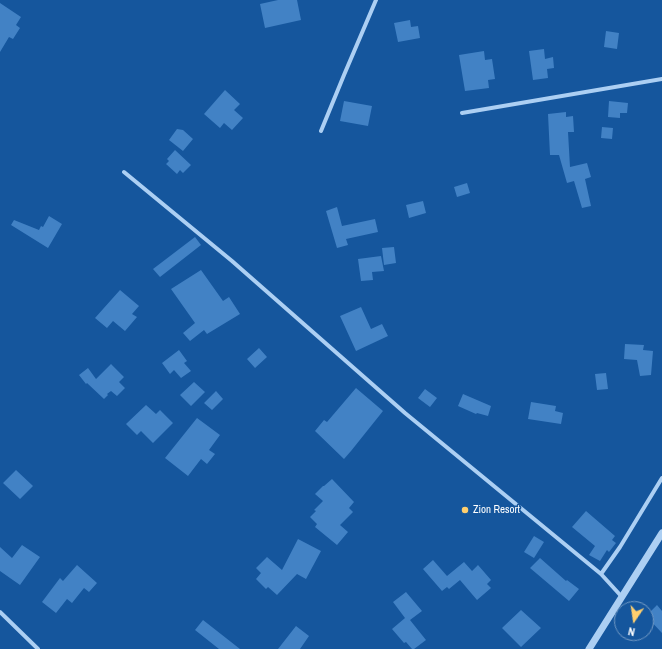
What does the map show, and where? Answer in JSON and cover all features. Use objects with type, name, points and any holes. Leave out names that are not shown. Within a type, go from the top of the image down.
[{"type":"street","points":[[321,131],[376,0]]},
{"type":"street","points":[[462,113],[662,79]]},
{"type":"street","points":[[124,172],[232,260],[405,413],[601,574],[622,597]]},
{"type":"street","points":[[601,574],[620,547],[662,478]]},
{"type":"street","points":[[589,649],[662,533]]},
{"type":"street","points":[[0,612],[38,649]]},
{"type":"building","points":[[278,0],[297,0],[301,20],[265,28],[260,4]]},
{"type":"building","points":[[0,3],[21,17],[16,25],[20,28],[13,39],[9,37],[0,52]]},
{"type":"building","points":[[410,20],[411,27],[418,26],[420,38],[398,42],[394,23]]},
{"type":"building","points":[[606,31],[619,33],[617,49],[604,47]]},
{"type":"building","points":[[544,49],[545,59],[553,57],[554,68],[547,69],[548,78],[533,80],[529,51]]},
{"type":"building","points":[[484,51],[485,60],[492,59],[495,79],[488,80],[489,88],[465,91],[459,55]]},
{"type":"building","points":[[225,90],[240,104],[234,110],[243,118],[232,130],[224,123],[220,128],[204,114]]},
{"type":"building","points":[[344,101],[372,106],[368,126],[340,121]]},
{"type":"building","points":[[609,101],[628,103],[627,113],[620,113],[620,118],[608,117]]},
{"type":"building","points":[[566,112],[566,117],[573,116],[574,132],[568,132],[570,167],[587,163],[591,177],[585,179],[591,206],[582,208],[574,181],[567,183],[559,155],[550,155],[548,114]]},
{"type":"building","points":[[602,127],[613,128],[612,139],[601,138]]},
{"type":"building","points":[[177,129],[183,130],[193,139],[183,151],[169,140]]},
{"type":"building","points":[[175,150],[191,165],[183,173],[180,170],[177,174],[166,164],[169,161],[167,159]]},
{"type":"building","points":[[467,183],[470,193],[457,197],[454,187]]},
{"type":"building","points":[[423,201],[426,213],[409,218],[406,205]]},
{"type":"building","points":[[337,207],[342,226],[375,219],[378,232],[346,239],[348,245],[337,248],[326,211]]},
{"type":"building","points":[[49,216],[62,224],[48,248],[11,225],[14,220],[39,230],[41,226],[43,227]]},
{"type":"building","points":[[195,237],[201,245],[160,277],[153,269]]},
{"type":"building","points":[[394,247],[396,263],[384,265],[382,248]]},
{"type":"building","points":[[381,256],[384,271],[372,272],[373,280],[361,281],[358,259]]},
{"type":"building","points":[[201,270],[223,301],[229,297],[240,314],[207,334],[204,330],[190,341],[183,333],[195,323],[171,289]]},
{"type":"building","points":[[120,290],[139,306],[132,314],[137,317],[125,331],[113,321],[107,328],[95,318]]},
{"type":"building","points":[[361,307],[371,329],[382,324],[388,336],[356,351],[340,316]]},
{"type":"building","points":[[625,344],[644,345],[643,350],[653,351],[651,375],[640,376],[637,360],[624,359]]},
{"type":"building","points":[[259,348],[267,357],[255,368],[247,359]]},
{"type":"building","points":[[179,350],[187,361],[184,363],[191,371],[181,378],[174,370],[170,374],[162,363]]},
{"type":"building","points":[[111,364],[124,377],[119,382],[125,388],[117,396],[111,391],[104,399],[87,383],[86,384],[79,375],[88,368],[96,379]]},
{"type":"building","points":[[606,373],[608,389],[597,390],[595,374]]},
{"type":"building","points":[[194,382],[205,392],[191,406],[180,395]]},
{"type":"building","points":[[356,388],[383,411],[344,459],[315,431],[324,420],[327,422]]},
{"type":"building","points":[[425,389],[437,398],[430,407],[418,398]]},
{"type":"building","points":[[216,391],[223,399],[212,410],[204,403]]},
{"type":"building","points":[[463,394],[491,406],[488,416],[476,414],[458,406]]},
{"type":"building","points":[[531,402],[556,406],[555,411],[563,413],[561,424],[528,419]]},
{"type":"building","points":[[146,405],[156,414],[160,410],[173,423],[153,443],[141,431],[137,435],[126,424]]},
{"type":"building","points":[[197,418],[220,435],[209,450],[215,454],[207,464],[201,459],[188,476],[165,458]]},
{"type":"building","points":[[16,470],[33,486],[20,499],[3,483]]},
{"type":"building","points":[[332,479],[354,502],[349,508],[353,512],[340,525],[348,532],[337,545],[315,527],[317,524],[310,517],[316,511],[314,510],[323,501],[315,494]]},
{"type":"building","points":[[586,511],[615,536],[612,540],[616,543],[609,552],[607,550],[600,561],[589,555],[595,546],[572,527]]},
{"type":"building","points":[[534,536],[544,542],[534,558],[524,552]]},
{"type":"building","points":[[298,539],[321,551],[306,579],[297,574],[277,595],[268,587],[266,589],[256,579],[261,573],[256,568],[267,557],[282,570]]},
{"type":"building","points":[[22,545],[40,557],[20,585],[0,571],[0,547],[12,558]]},
{"type":"building","points":[[540,558],[566,581],[567,580],[579,589],[569,601],[530,568]]},
{"type":"building","points":[[433,560],[447,576],[464,562],[472,571],[478,565],[491,580],[487,584],[491,588],[477,600],[460,580],[449,589],[447,587],[442,591],[423,569]]},
{"type":"building","points":[[77,565],[97,583],[89,592],[84,588],[72,603],[67,599],[56,613],[42,602],[60,578],[63,581]]},
{"type":"building","points":[[406,592],[422,611],[410,620],[426,640],[414,649],[412,649],[406,642],[404,643],[392,629],[405,618],[393,602]]},
{"type":"building","points":[[657,605],[662,611],[662,633],[654,624],[654,608]]},
{"type":"building","points":[[521,610],[541,628],[521,647],[502,628]]},
{"type":"building","points":[[203,620],[240,649],[219,649],[195,630]]},
{"type":"building","points":[[296,626],[309,636],[300,649],[278,649]]},
{"type":"place","name":"Zion Resort","points":[[465,510]]}]
